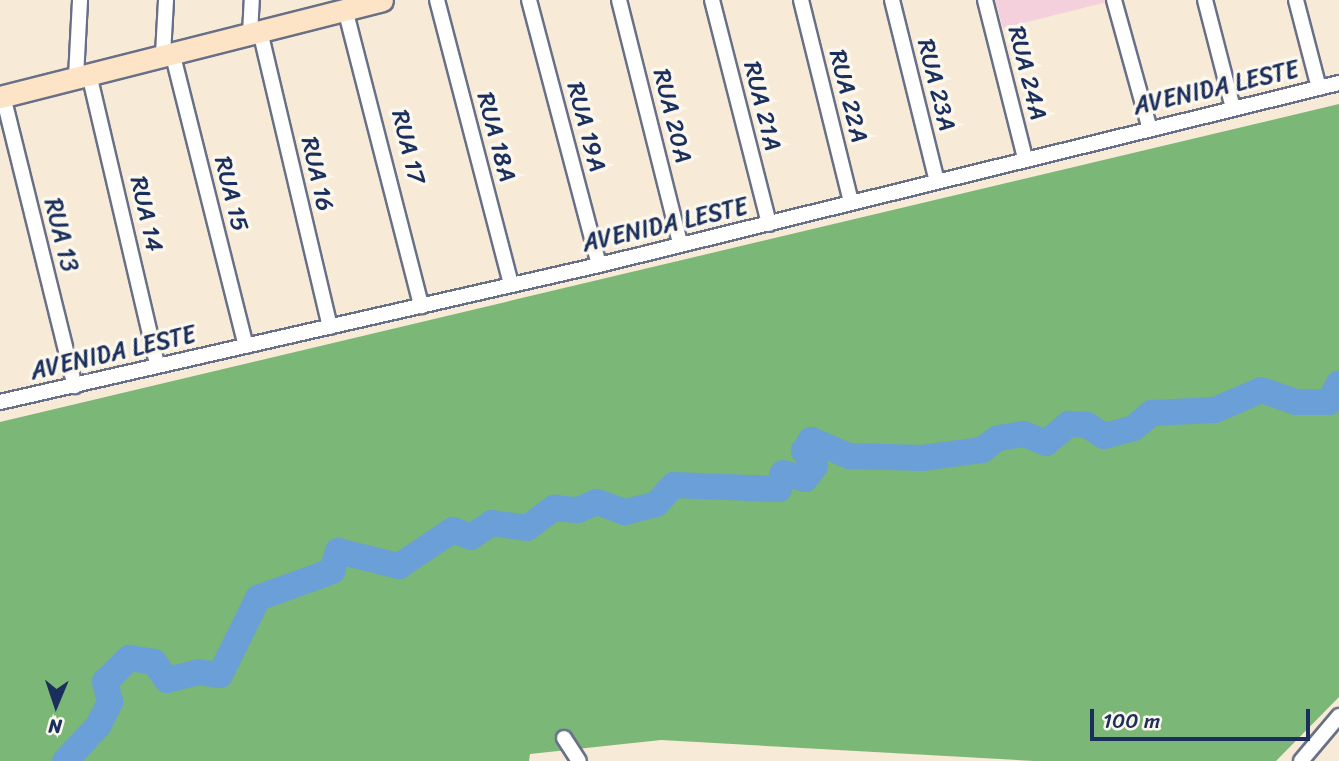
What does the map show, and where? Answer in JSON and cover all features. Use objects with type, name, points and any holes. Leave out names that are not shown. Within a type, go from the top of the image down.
[{"type":"street","name":"RUA 14","points":[[80,0],[83,75],[158,365]]},
{"type":"street","name":"RUA 15","points":[[166,0],[167,53],[246,346]]},
{"type":"street","name":"RUA 16","points":[[252,0],[255,33],[330,327]]},
{"type":"street","points":[[1,96],[255,33],[346,4],[382,0]]},
{"type":"street","name":"RUA 18A","points":[[437,0],[511,285]]},
{"type":"street","name":"RUA 19A","points":[[529,0],[598,265]]},
{"type":"street","name":"RUA 20A","points":[[619,0],[680,243]]},
{"type":"street","name":"RUA 21A","points":[[712,0],[769,224]]},
{"type":"street","name":"RUA 22A","points":[[801,0],[851,202]]},
{"type":"street","name":"RUA 23A","points":[[892,0],[937,182]]},
{"type":"street","name":"RUA 24A","points":[[985,0],[1025,158]]},
{"type":"street","points":[[1114,0],[1149,126]]},
{"type":"street","points":[[1205,0],[1233,108]]},
{"type":"street","points":[[1296,0],[1320,88]]},
{"type":"street","name":"RUA 17","points":[[346,4],[422,306]]},
{"type":"street","name":"AVENIDA LESTE","points":[[0,402],[598,265],[937,182],[1149,126],[1339,83]]},
{"type":"street","name":"RUA 13","points":[[1,96],[75,386]]},
{"type":"street","points":[[1301,761],[1339,716]]},
{"type":"street","points":[[564,738],[579,761]]},
{"type":"shaded area","points":[[995,0],[1106,0],[1107,2],[1003,28]]},
{"type":"green space","points":[[1339,104],[1339,697],[1276,761],[1034,761],[661,740],[530,754],[529,761],[0,761],[0,422]]},
{"type":"waterway","points":[[65,761],[98,726],[110,702],[105,682],[129,658],[154,662],[167,680],[198,672],[220,675],[258,598],[332,571],[338,551],[399,566],[453,530],[471,537],[492,523],[527,528],[554,508],[578,510],[597,502],[625,512],[656,504],[674,485],[779,489],[783,473],[805,479],[815,466],[804,451],[811,440],[849,456],[922,458],[982,450],[998,438],[1024,434],[1046,443],[1069,424],[1087,425],[1104,436],[1134,428],[1151,413],[1215,410],[1261,390],[1296,402],[1329,402],[1339,383]]}]
